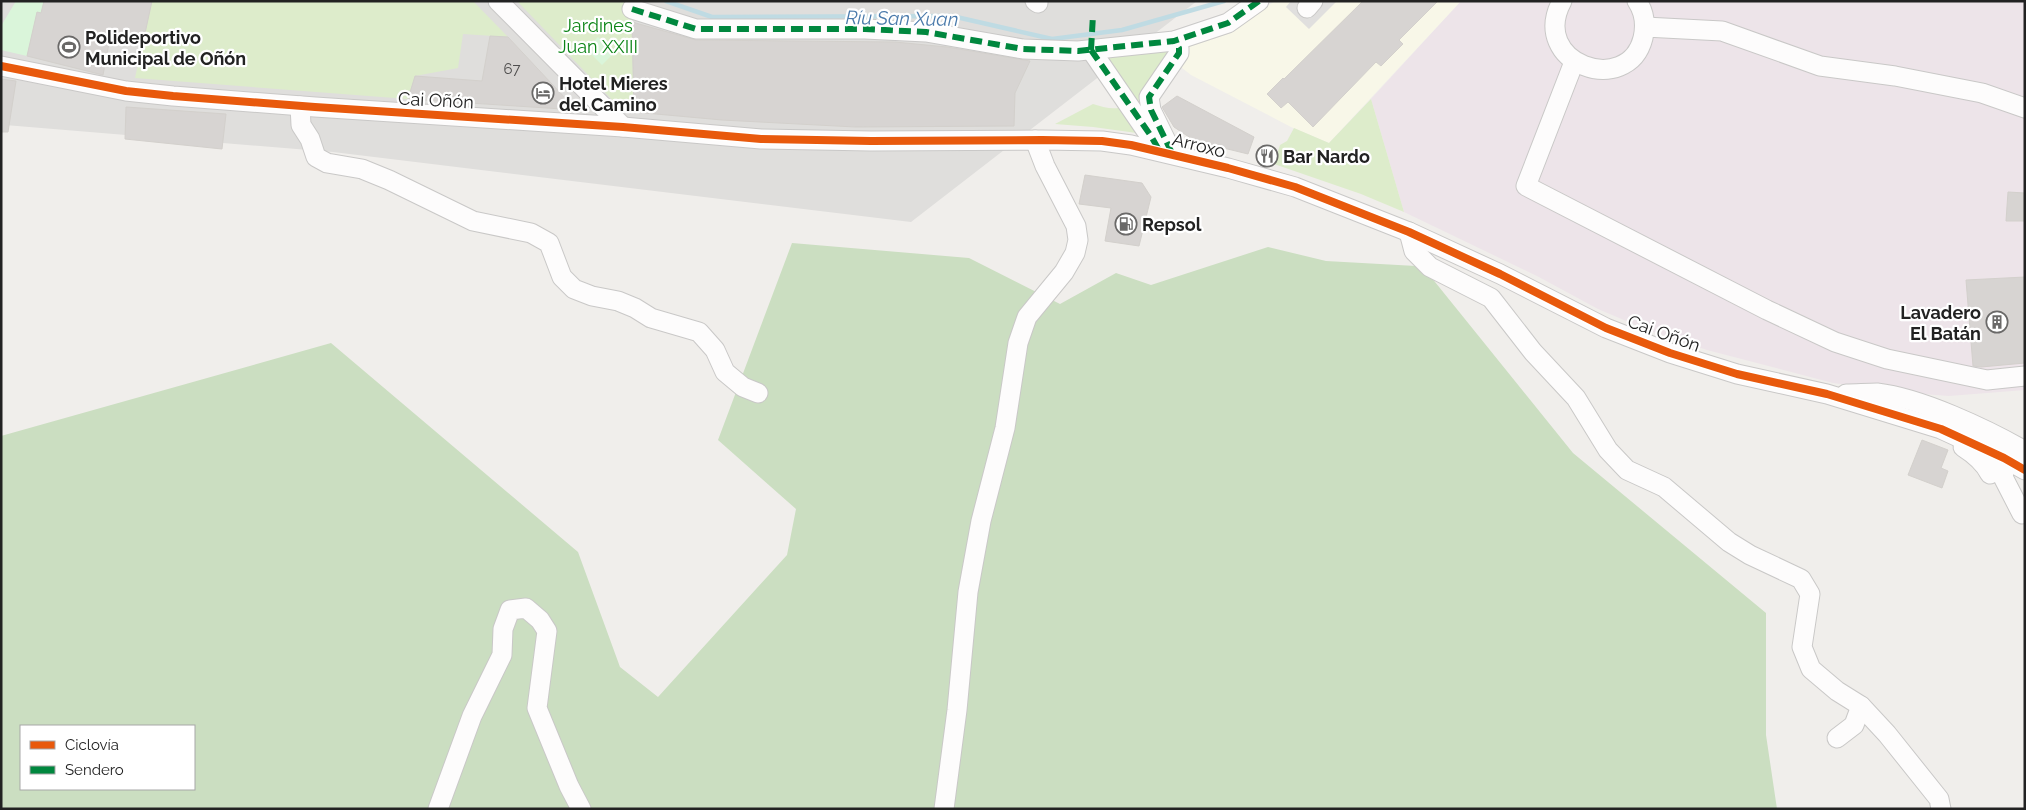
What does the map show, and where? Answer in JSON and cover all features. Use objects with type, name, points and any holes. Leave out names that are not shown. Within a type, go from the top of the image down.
[{"type":"street","points":[[498,1],[623,127]]},
{"type":"street","points":[[632,9],[696,29],[864,29],[926,32],[1024,49],[1078,51],[1174,41],[1228,23],[1259,1]]},
{"type":"street","points":[[1562,1],[1555,22],[1557,39],[1564,53],[1574,62],[1589,69],[1608,70],[1622,64],[1634,55],[1641,43],[1645,27],[1642,8],[1638,1]]},
{"type":"street","points":[[1645,27],[1722,31],[1820,66],[1896,76],[1982,93],[2025,108]]},
{"type":"street","points":[[1165,152],[1151,110],[1149,97],[1180,53],[1174,41]]},
{"type":"street","points":[[1091,50],[1151,136],[1165,152]]},
{"type":"street","points":[[1574,62],[1526,186],[1767,310],[1835,342],[1887,359],[1987,380],[2025,376]]},
{"type":"street","name":"Cai Oñón","points":[[1,66],[126,91],[300,106],[623,127],[762,139],[871,141]]},
{"type":"street","points":[[300,106],[300,125],[310,139],[316,157],[326,163],[362,169],[389,180],[473,221],[531,233],[549,243],[562,277],[574,289],[592,296],[618,301],[635,308],[651,318],[699,332],[715,350],[725,372],[743,387],[758,393]]},
{"type":"street","points":[[944,809],[957,710],[968,592],[981,521],[1004,428],[1018,343],[1027,316],[1064,272],[1075,253],[1078,240],[1076,226],[1045,166],[1035,140]]},
{"type":"street","name":"Arroxo","points":[[871,141],[1102,141],[1165,152],[1295,187],[1409,232],[1500,274]]},
{"type":"street","points":[[1409,232],[1414,251],[1430,267],[1491,298],[1533,352],[1576,398],[1608,450],[1627,470],[1664,487],[1729,542],[1750,555],[1801,579],[1810,594],[1802,648],[1810,669],[1837,691],[1861,706],[1887,734],[1939,799],[1941,809]]},
{"type":"street","name":"Cai Oñón","points":[[1500,274],[1606,328],[1670,353],[1737,374],[1827,394]]},
{"type":"street","points":[[1827,394],[1877,394],[1913,401],[1948,414],[2025,451]]},
{"type":"street","points":[[1827,394],[1940,429],[2004,458],[2025,470]]},
{"type":"street","points":[[1913,401],[1921,412],[1953,425],[2001,449],[2005,469],[2003,476],[2022,505]]},
{"type":"street","points":[[1873,408],[1884,417],[1941,437],[1964,448],[1977,457],[1990,474],[1997,490],[2022,505]]},
{"type":"street","points":[[1990,474],[1995,463],[2004,458],[2018,458],[2025,462]]},
{"type":"street","points":[[438,809],[472,716],[502,655],[503,629],[510,610],[526,608],[540,620],[547,631],[537,708],[569,786],[581,809]]},
{"type":"street","points":[[1837,738],[1854,725],[1861,706]]},
{"type":"shaded area","points":[[1,1],[1197,1],[911,222],[333,152],[5,125],[1,127]]},
{"type":"shaded area","points":[[1275,1],[1461,1],[1329,143],[1291,127],[1191,75],[1177,64],[1187,44],[1237,27]]},
{"type":"shaded area","points":[[1291,1],[1337,1],[1309,29],[1286,7]]},
{"type":"shaded area","points":[[1461,1],[2025,1],[2025,390],[1949,396],[1910,393],[1833,383],[1707,350],[1645,329],[1598,309],[1537,276],[1404,212],[1371,99]]},
{"type":"green space","points":[[16,1],[44,1],[41,13],[37,12],[27,56],[1,50],[1,26]]},
{"type":"green space","points":[[152,1],[473,1],[508,37],[463,34],[458,68],[415,76],[408,99],[135,78]]},
{"type":"green space","name":"Jardines Juan XXIII","points":[[517,1],[631,1],[634,112],[620,108]]},
{"type":"green space","points":[[598,37],[614,53],[602,65],[586,49]]},
{"type":"green space","points":[[1173,47],[1144,97],[1140,109],[1103,56]]},
{"type":"green space","points":[[1371,99],[1404,212],[1361,194],[1274,164],[1280,145],[1287,141],[1294,128],[1329,143]]},
{"type":"green space","points":[[1093,104],[1113,108],[1124,106],[1144,134],[1055,124]]},
{"type":"green space","points":[[792,243],[969,258],[1060,304],[1116,273],[1151,285],[1268,247],[1326,261],[1416,266],[1431,277],[1573,453],[1766,613],[1766,735],[1777,809],[1,809],[1,436],[331,343],[578,552],[620,667],[658,697],[787,555],[796,509],[718,440]]},
{"type":"building","name":"Polideportivo Municipal de Oñón","points":[[44,1],[152,1],[144,38],[117,32],[116,38],[110,38],[103,75],[27,56],[37,12],[41,13]]},
{"type":"building","points":[[1363,1],[1438,1],[1399,40],[1403,44],[1381,66],[1376,62],[1313,127],[1288,102],[1281,108],[1267,94]]},
{"type":"building","points":[[632,22],[696,40],[895,42],[947,47],[1030,61],[1015,93],[1014,126],[855,127],[722,120],[634,112]]},
{"type":"building","points":[[490,36],[508,37],[566,99],[567,106],[562,109],[408,99],[415,76],[482,81]]},
{"type":"building","points":[[1,79],[16,81],[8,132],[1,132]]},
{"type":"building","points":[[1177,96],[1254,137],[1248,154],[1195,141],[1174,127],[1162,107]]},
{"type":"building","points":[[126,107],[226,114],[222,149],[125,139]]},
{"type":"building","name":"Repsol","points":[[1085,175],[1142,183],[1151,197],[1139,246],[1105,241],[1111,208],[1079,204]]},
{"type":"building","points":[[2008,192],[2025,193],[2025,221],[2006,221]]},
{"type":"building","name":"Lavadero El Batán","points":[[2025,277],[2025,363],[1973,366],[1966,280]]},
{"type":"building","points":[[1922,440],[1948,450],[1941,468],[1948,471],[1942,488],[1908,475]]},
{"type":"waterway","name":"Ríu San Xuan","points":[[666,1],[712,17],[952,16],[1052,39],[1122,30],[1224,1]]},
{"type":"marked path","points":[[632,9],[696,29],[865,29],[926,32],[1023,49],[1078,51],[1174,41],[1228,23],[1259,1]]},
{"type":"marked path","points":[[1091,50],[1093,15]]},
{"type":"marked path","points":[[1172,153],[1151,110],[1149,97],[1179,53],[1179,48],[1174,41]]},
{"type":"marked path","points":[[1091,50],[1159,150]]},
{"type":"cycle path","points":[[1,66],[126,91],[173,96],[623,127],[761,139],[871,141],[1042,140],[1102,141],[1131,145],[1228,168],[1295,187],[1409,232],[1500,274],[1606,328],[1670,353],[1737,374],[1827,394],[1941,429],[2004,458],[2025,470]]},
{"type":"place","name":"Polideportivo Municipal de Oñón","points":[[69,47]]},
{"type":"place","name":"Hotel Mieres del Camino","points":[[543,93]]},
{"type":"place","name":"Bar Nardo","points":[[1267,156]]},
{"type":"place","name":"Repsol","points":[[1126,224]]},
{"type":"place","name":"Lavadero El Batán","points":[[1997,322]]}]
